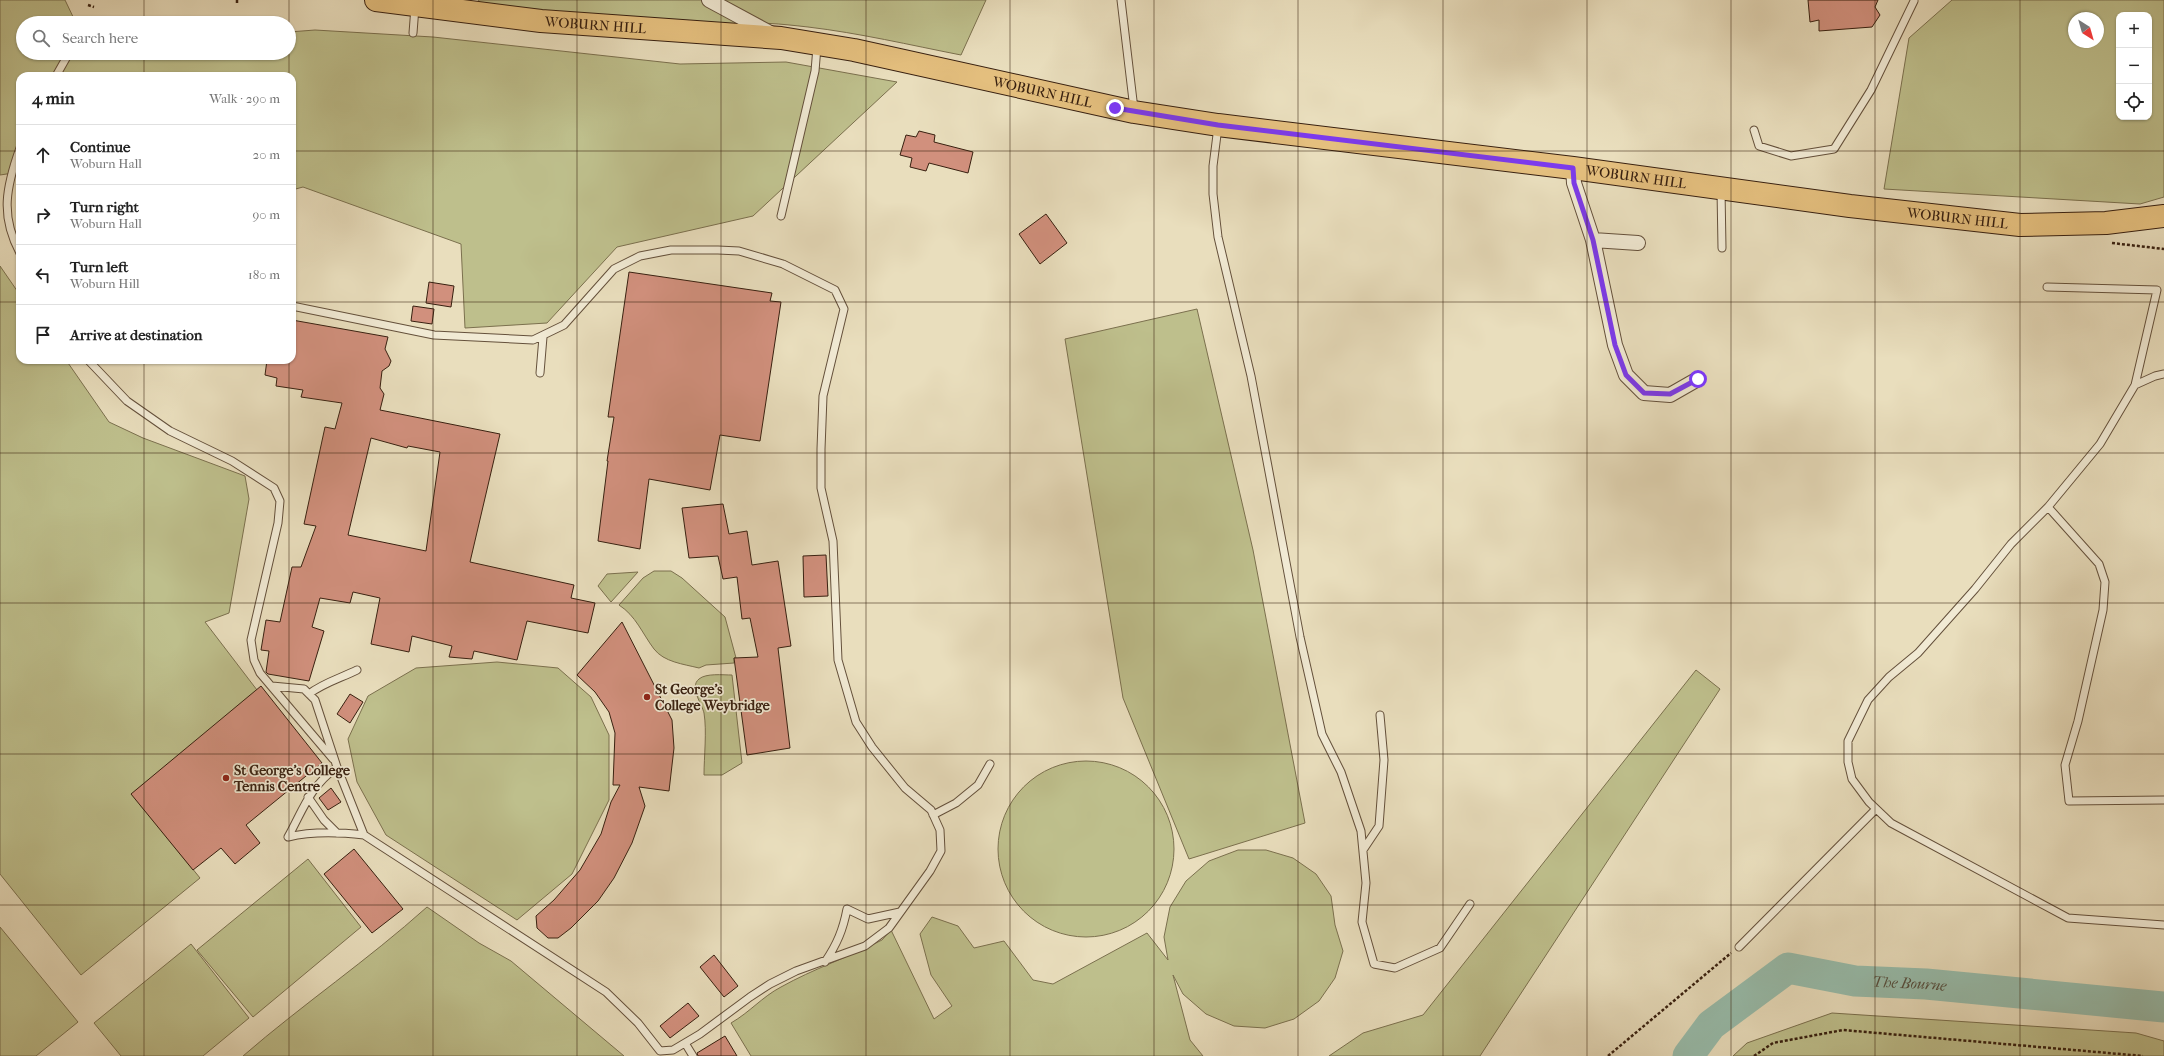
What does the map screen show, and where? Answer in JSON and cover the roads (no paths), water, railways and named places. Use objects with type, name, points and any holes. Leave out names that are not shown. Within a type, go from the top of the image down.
[{"type":"main road","name":"WOBURN HILL","points":[[376,0],[415,3],[541,21],[781,38],[854,50],[964,73],[1134,112],[1218,125],[1573,168],[1850,206],[2020,225],[2106,223],[2164,216]]},
{"type":"street","name":"WOBURN HILL","points":[[709,0],[781,38]]},
{"type":"street","points":[[1573,168],[1574,183],[1593,240],[1615,345],[1626,375],[1644,393],[1657,394],[1670,394],[1698,379]]},
{"type":"street","points":[[1593,240],[1638,243]]},
{"type":"lane","points":[[1121,0],[1134,112]]},
{"type":"lane","points":[[1754,130],[1759,146],[1790,156],[1834,149],[1871,90],[1914,1]]},
{"type":"lane","points":[[413,33],[415,3]]},
{"type":"lane","points":[[781,216],[815,71],[817,44]]},
{"type":"lane","points":[[58,72],[65,60]]},
{"type":"lane","points":[[1218,125],[1213,166],[1213,194],[1218,236],[1251,376],[1300,637],[1322,734],[1341,772],[1362,831],[1366,883],[1362,922],[1374,964],[1395,968],[1440,948],[1470,904]]},
{"type":"lane","points":[[16,160],[8,183],[2,218],[16,248]]},
{"type":"lane","points":[[1721,188],[1722,248]]},
{"type":"lane","points":[[296,307],[434,335],[533,340],[543,337],[564,326],[614,269],[640,256],[671,250],[739,251],[783,264],[834,290],[844,309],[823,396],[821,488],[833,541],[838,660],[856,722],[872,747],[905,788],[922,801],[933,815],[940,830],[941,851],[930,871],[889,928],[865,946],[825,962],[796,971],[770,984],[685,1043],[665,1053],[660,1051],[638,1023],[606,992],[364,834],[302,834],[288,837],[308,797],[323,778],[336,765]]},
{"type":"lane","points":[[2047,287],[2156,290],[2135,385],[2100,444],[2048,508],[2011,544],[1975,589],[1918,653],[1889,677],[1868,700],[1848,741],[1848,762],[1852,779],[1876,809],[1891,823],[2068,918],[2164,925]]},
{"type":"lane","points":[[540,373],[543,337]]},
{"type":"lane","points":[[92,364],[128,401],[170,431],[232,461],[274,488],[280,501],[278,523],[251,640],[254,660],[260,673],[336,765]]},
{"type":"lane","points":[[2135,385],[2155,376],[2164,374]]},
{"type":"lane","points":[[2048,508],[2099,564],[2105,582],[2103,610],[2078,721],[2065,765],[2069,800],[2164,800]]},
{"type":"lane","points":[[309,694],[318,687],[357,670]]},
{"type":"lane","points":[[272,686],[304,689],[315,700],[336,765],[364,834]]},
{"type":"lane","points":[[1363,850],[1379,826],[1384,760],[1380,715]]},
{"type":"lane","points":[[933,815],[956,803],[978,785],[990,764]]},
{"type":"lane","points":[[308,797],[324,820],[337,833]]},
{"type":"lane","points":[[1739,947],[1876,809]]},
{"type":"lane","points":[[825,962],[838,944],[844,926],[846,909],[868,919],[900,912]]},
{"type":"lane","points":[[685,1043],[693,1056]]},
{"type":"waterway","name":"The Bourne","points":[[1688,1056],[1711,1025],[1788,968],[1855,981],[1926,984],[2164,1007]]},
{"type":"place","name":"St George's College Weybridge","points":[[647,697]]},
{"type":"place","name":"St George's College Tennis Centre","points":[[226,778]]}]
